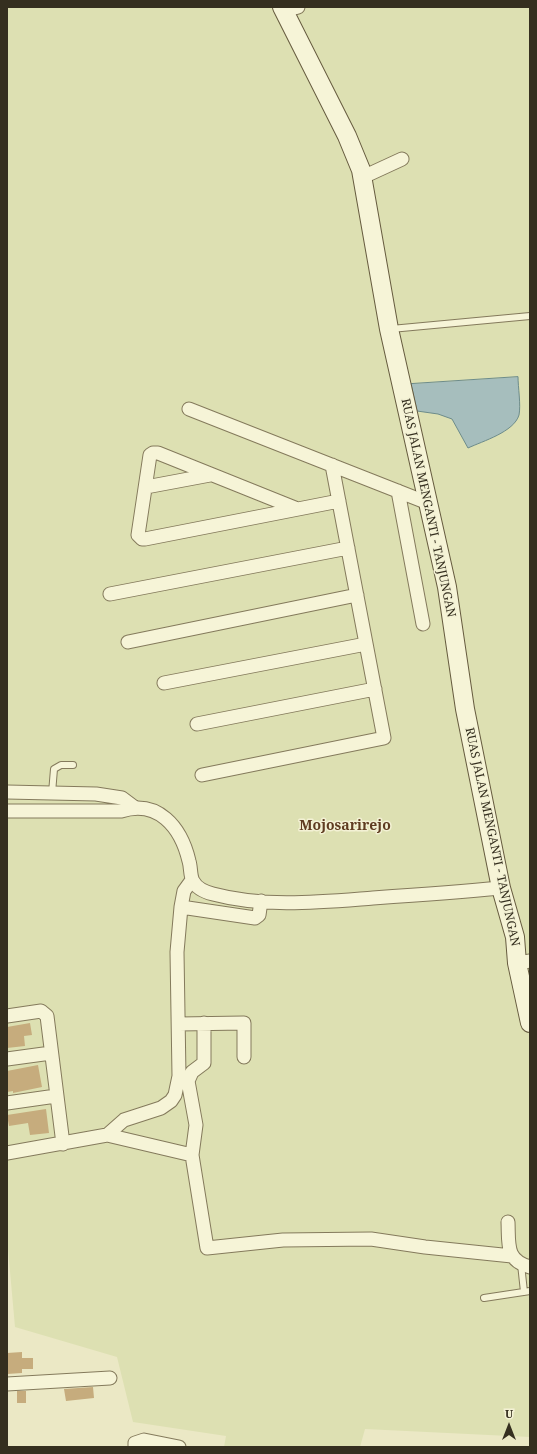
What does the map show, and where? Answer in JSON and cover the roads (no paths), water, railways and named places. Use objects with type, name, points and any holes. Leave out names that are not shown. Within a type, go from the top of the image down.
[{"type":"main road","name":"RUAS JALAN MENGANTI - TANJUNGAN","points":[[288,8],[347,136],[363,177],[389,330],[447,587],[465,708],[501,888],[524,962],[530,1023]]},
{"type":"street","points":[[363,177],[402,159]]},
{"type":"street","points":[[189,409],[428,503]]},
{"type":"street","points":[[296,508],[153,452],[150,455],[138,535],[142,539],[338,501]]},
{"type":"street","points":[[202,775],[384,738],[332,465]]},
{"type":"street","points":[[146,487],[210,475]]},
{"type":"street","points":[[398,491],[423,624]]},
{"type":"street","points":[[110,594],[348,548]]},
{"type":"street","points":[[128,642],[357,595]]},
{"type":"street","points":[[164,683],[366,644]]},
{"type":"street","points":[[197,724],[375,689]]},
{"type":"street","points":[[7,792],[96,794],[122,798],[134,807]]},
{"type":"street","points":[[7,812],[121,811],[134,807],[152,810],[175,827],[181,837],[189,860],[192,880],[198,888],[212,894],[244,901],[313,903],[501,888]]},
{"type":"street","points":[[106,1135],[124,1120],[161,1108],[175,1095],[179,1076],[178,952],[181,907],[184,891],[192,880]]},
{"type":"street","points":[[181,907],[255,918],[259,915],[261,901]]},
{"type":"street","points":[[7,1016],[41,1011],[47,1016],[63,1144]]},
{"type":"street","points":[[179,1024],[244,1023],[244,1058]]},
{"type":"street","points":[[204,1024],[204,1063],[192,1072],[188,1081],[196,1126],[192,1155],[207,1248],[283,1240],[371,1239],[425,1247],[521,1265]]},
{"type":"street","points":[[7,1059],[51,1053]]},
{"type":"street","points":[[175,1095],[191,1098]]},
{"type":"street","points":[[7,1103],[56,1096]]},
{"type":"street","points":[[7,1153],[106,1135],[192,1155]]},
{"type":"street","points":[[508,1222],[509,1246],[521,1265]]},
{"type":"street","points":[[7,1384],[110,1378]]},
{"type":"street","points":[[135,1447],[135,1443],[144,1440],[179,1447]]},
{"type":"lane","points":[[389,330],[530,316]]},
{"type":"lane","points":[[52,793],[54,769],[61,765],[73,765]]},
{"type":"lane","points":[[484,1298],[525,1290],[521,1265]]},
{"type":"water","points":[[518,377],[520,411],[516,421],[505,431],[468,448],[452,419],[438,414],[417,411],[411,384]]},
{"type":"district","name":"Mojosarirejo","points":[[345,826]]}]
